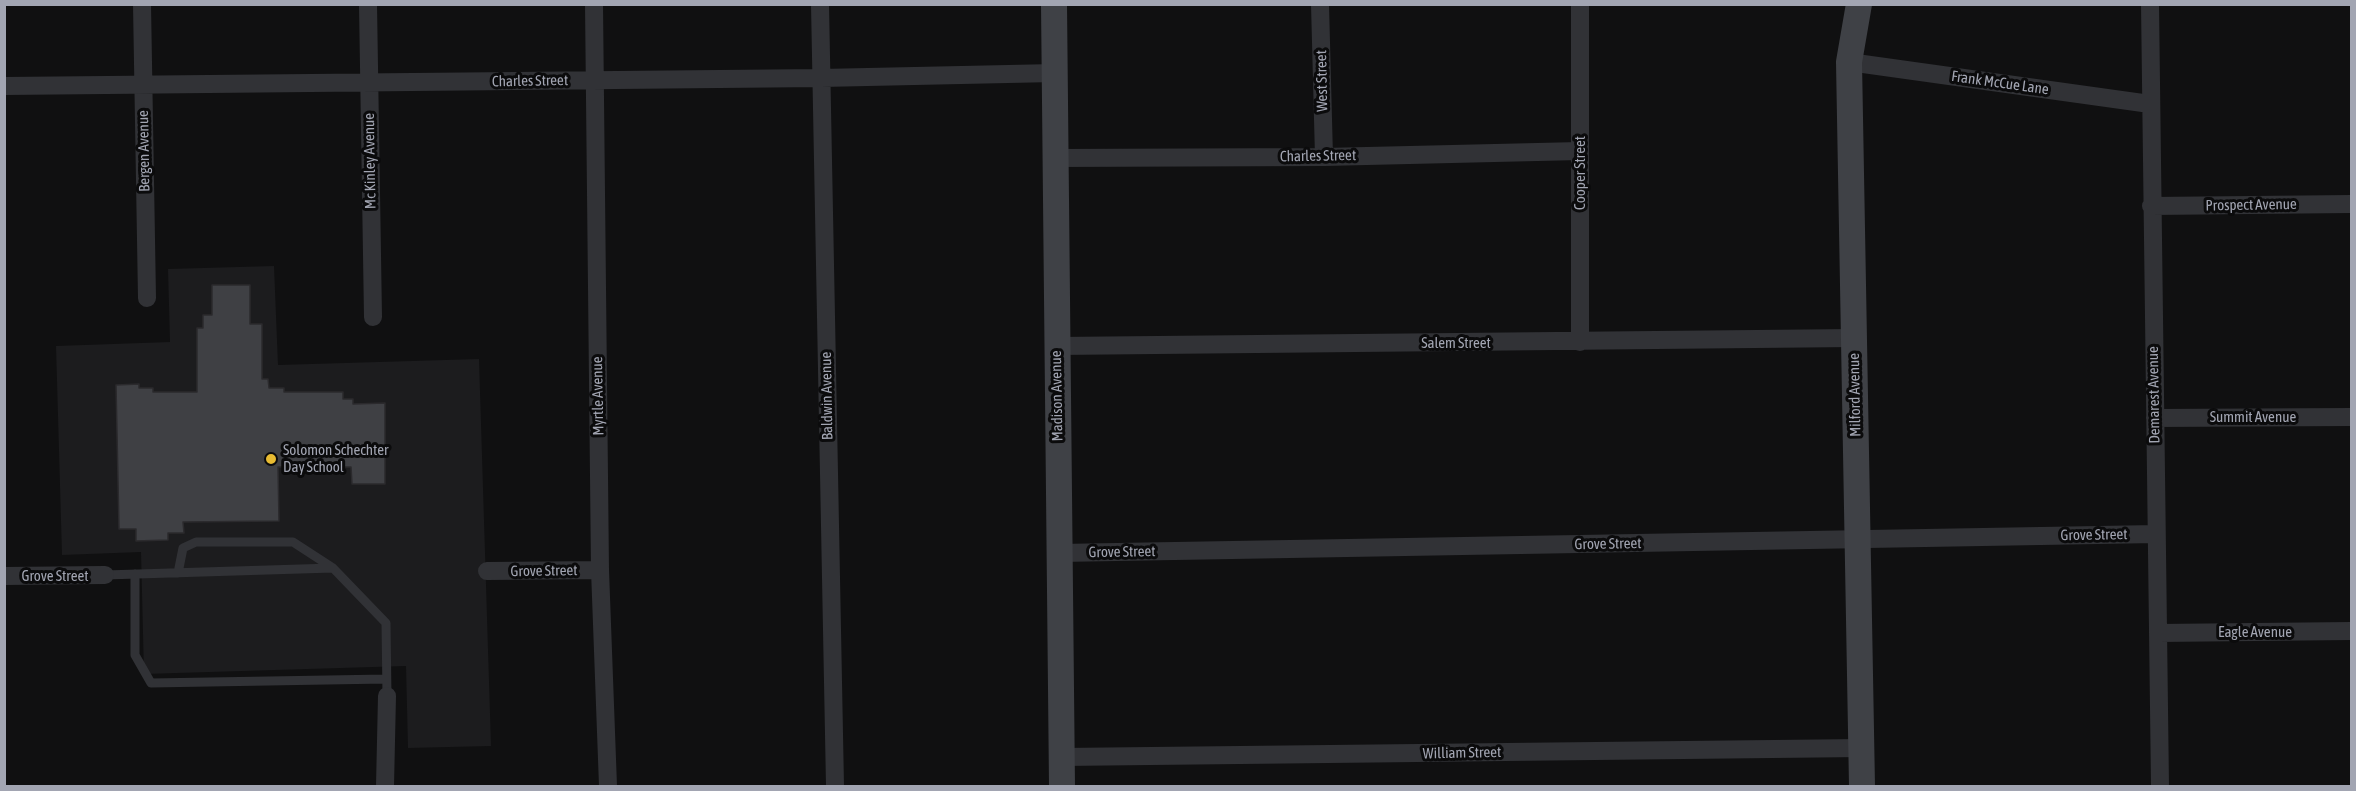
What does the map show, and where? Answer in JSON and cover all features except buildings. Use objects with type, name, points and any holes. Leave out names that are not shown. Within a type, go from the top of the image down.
[{"type":"street","name":"Bergen Avenue","points":[[142,4],[147,298]]},
{"type":"street","name":"Mc Kinley Avenue","points":[[368,4],[373,317]]},
{"type":"street","name":"Myrtle Avenue","points":[[594,4],[600,570],[608,786]]},
{"type":"street","name":"Baldwin Avenue","points":[[820,4],[835,786]]},
{"type":"street","name":"Madison Avenue","points":[[1054,4],[1062,786]]},
{"type":"street","name":"West Street","points":[[1320,4],[1324,157]]},
{"type":"street","name":"Cooper Street","points":[[1580,4],[1580,342]]},
{"type":"street","name":"Milford Avenue","points":[[1859,4],[1849,62],[1862,786]]},
{"type":"street","name":"Demarest Avenue","points":[[2150,4],[2160,786]]},
{"type":"street","name":"Frank McCue Lane","points":[[1849,62],[2150,104]]},
{"type":"street","name":"Charles Street","points":[[4,86],[821,78],[1055,73]]},
{"type":"street","name":"Charles Street","points":[[1056,158],[1324,157],[1580,150]]},
{"type":"street","name":"Prospect Avenue","points":[[2151,206],[2352,204]]},
{"type":"street","name":"Salem Street","points":[[1057,346],[1854,339]]},
{"type":"street","name":"Summit Avenue","points":[[2154,418],[2352,417]]},
{"type":"street","name":"Grove Street","points":[[1059,553],[2156,534]]},
{"type":"street","name":"Grove Street","points":[[487,571],[600,570]]},
{"type":"street","name":"Grove Street","points":[[4,576],[105,575]]},
{"type":"street","name":"Eagle Avenue","points":[[2158,633],[2352,631]]},
{"type":"street","points":[[385,786],[387,688]]},
{"type":"street","name":"William Street","points":[[1062,757],[1862,748]]},
{"type":"lane","points":[[135,574],[135,655],[151,683],[387,688],[386,623],[333,568],[293,542],[196,542],[183,548],[178,573]]},
{"type":"lane","points":[[105,575],[333,568]]},
{"type":"shaded area","name":"Solomon Schechter Day School","points":[[274,266],[278,365],[479,359],[491,746],[408,748],[406,666],[144,674],[141,552],[62,555],[56,346],[170,342],[168,269]]},
{"type":"place","name":"Solomon Schechter Day School","points":[[271,459]]}]
